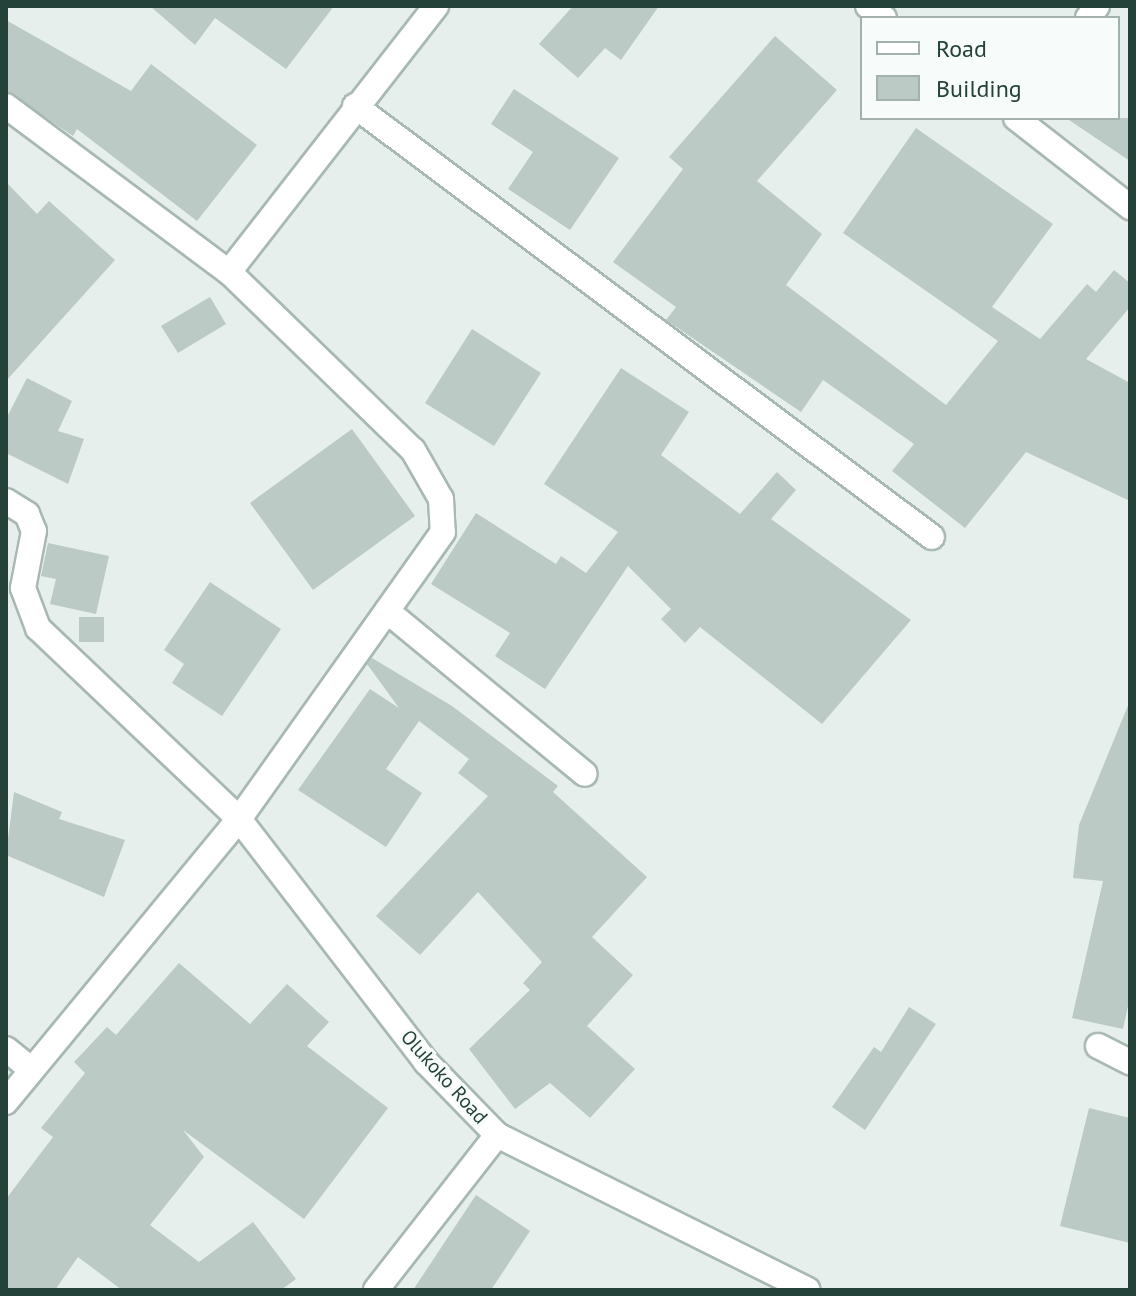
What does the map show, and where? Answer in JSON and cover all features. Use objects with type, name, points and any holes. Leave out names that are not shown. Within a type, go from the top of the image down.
[{"type":"street","points":[[229,272],[355,106],[436,6]]},
{"type":"street","points":[[6,106],[229,272],[413,450],[441,499],[443,532],[239,819],[6,1102]]},
{"type":"street","points":[[355,106],[932,537]]},
{"type":"street","points":[[1019,120],[1130,207]]},
{"type":"street","points":[[6,501],[27,514],[34,531],[23,588],[30,615]]},
{"type":"street","name":"Olukoko Road","points":[[6,603],[30,615],[239,819],[426,1062],[497,1135],[808,1290]]},
{"type":"street","points":[[387,611],[585,774]]},
{"type":"street","points":[[1098,1046],[1130,1062]]},
{"type":"street","points":[[6,1049],[31,1069]]},
{"type":"street","points":[[376,1290],[497,1135]]},
{"type":"building","points":[[150,6],[334,6],[286,69],[215,18],[195,45]]},
{"type":"building","points":[[573,6],[659,6],[621,60],[605,48],[578,78],[539,44]]},
{"type":"building","points":[[6,20],[131,91],[151,64],[257,145],[197,221],[77,129],[73,136],[6,91]]},
{"type":"building","points":[[775,36],[837,90],[757,181],[822,234],[786,285],[946,405],[998,341],[843,233],[916,128],[1053,224],[992,307],[1040,339],[1087,284],[1096,292],[1114,270],[1130,283],[1130,307],[1086,359],[1130,383],[1130,501],[1026,452],[965,528],[892,471],[914,444],[823,380],[801,412],[666,320],[676,307],[613,262],[683,169],[669,157]]},
{"type":"building","points":[[514,89],[619,158],[570,230],[508,189],[533,152],[491,124]]},
{"type":"building","points":[[1130,118],[1130,161],[1069,120]]},
{"type":"building","points":[[6,182],[37,214],[49,201],[115,260],[6,381]]},
{"type":"building","points":[[210,297],[226,324],[178,353],[161,326]]},
{"type":"building","points":[[472,329],[541,373],[494,446],[425,403]]},
{"type":"building","points":[[621,368],[689,412],[661,455],[740,514],[777,472],[796,490],[771,519],[911,620],[822,724],[700,627],[685,643],[661,619],[671,609],[628,566],[545,689],[495,656],[510,633],[431,584],[476,513],[556,564],[561,556],[586,573],[618,532],[544,484]]},
{"type":"building","points":[[27,378],[72,401],[58,431],[84,439],[68,484],[6,453],[6,419]]},
{"type":"building","points":[[352,429],[415,516],[313,590],[250,503]]},
{"type":"building","points":[[48,543],[109,556],[96,614],[50,604],[56,579],[41,576]]},
{"type":"building","points":[[210,582],[281,629],[222,716],[172,683],[184,664],[164,650]]},
{"type":"building","points":[[79,617],[104,617],[104,642],[79,642]]},
{"type":"building","points":[[372,658],[452,706],[558,786],[553,792],[647,877],[592,937],[633,975],[587,1026],[635,1069],[590,1118],[550,1083],[515,1109],[469,1049],[530,990],[523,983],[542,962],[478,892],[420,955],[376,916],[488,796],[458,773],[469,759],[419,721],[386,769],[422,793],[386,847],[298,790],[370,689],[399,708],[367,664]]},
{"type":"building","points":[[1129,703],[1130,997],[1123,1029],[1072,1018],[1103,881],[1073,878],[1079,825]]},
{"type":"building","points":[[14,792],[62,812],[59,819],[125,840],[104,897],[6,855]]},
{"type":"building","points":[[179,963],[250,1024],[287,984],[329,1022],[307,1046],[388,1108],[304,1219],[183,1130],[204,1157],[150,1225],[199,1262],[253,1222],[296,1279],[281,1290],[122,1290],[78,1257],[55,1290],[6,1290],[6,1199],[53,1137],[41,1128],[85,1073],[74,1062],[107,1027],[116,1035]]},
{"type":"building","points":[[909,1007],[936,1024],[865,1130],[832,1107],[874,1047],[881,1052]]},
{"type":"building","points":[[1089,1108],[1130,1118],[1130,1243],[1060,1226]]},
{"type":"building","points":[[476,1195],[530,1231],[491,1290],[413,1290]]}]
